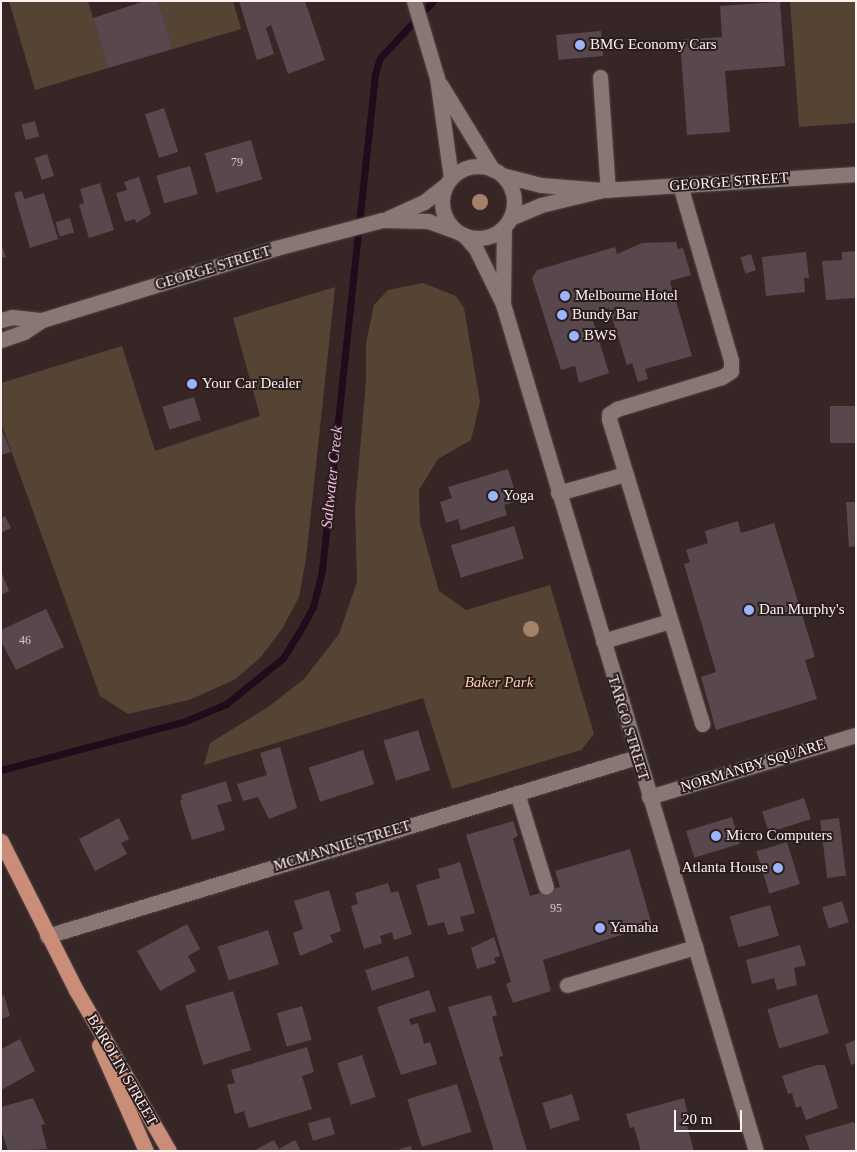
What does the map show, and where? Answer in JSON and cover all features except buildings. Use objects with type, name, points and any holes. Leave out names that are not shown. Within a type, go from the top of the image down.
[{"type":"main road","name":"BAROLIN STREET","points":[[2,846],[76,990],[169,1151]]},
{"type":"main road","name":"BAROLIN STREET","points":[[76,990],[146,1151]]},
{"type":"street","points":[[414,1],[435,73],[448,181],[442,205],[449,224],[460,233],[485,237],[507,223],[514,195],[497,172],[435,73]]},
{"type":"street","points":[[600,77],[606,190]]},
{"type":"street","points":[[448,181],[471,166],[497,172]]},
{"type":"street","name":"GEORGE STREET","points":[[497,172],[541,185],[606,190],[856,174]]},
{"type":"street","name":"GEORGE STREET","points":[[1,340],[24,332],[42,320],[347,229],[384,220],[424,202],[448,181]]},
{"type":"street","points":[[680,185],[731,361],[731,371],[610,414],[625,474],[702,724]]},
{"type":"street","name":"GEORGE STREET","points":[[507,223],[541,205],[606,190]]},
{"type":"street","name":"GEORGE STREET","points":[[384,220],[428,221],[460,233]]},
{"type":"street","name":"TARGO STREET","points":[[503,304],[507,223]]},
{"type":"street","name":"TARGO STREET","points":[[460,233],[476,249],[503,304],[756,1151]]},
{"type":"street","name":"GEORGE STREET","points":[[1,320],[12,317],[42,320]]},
{"type":"street","points":[[558,493],[625,474]]},
{"type":"street","points":[[603,641],[670,621]]},
{"type":"street","name":"NORMANBY SQUARE","points":[[649,797],[856,735]]},
{"type":"street","name":"MCMANNIE STREET","points":[[47,936],[637,757]]},
{"type":"street","points":[[517,793],[546,887]]},
{"type":"street","points":[[567,985],[695,947]]},
{"type":"green space","points":[[9,1],[88,1],[108,68],[35,90]]},
{"type":"green space","points":[[158,1],[233,1],[241,29],[173,49]]},
{"type":"green space","points":[[790,1],[856,1],[856,123],[799,127]]},
{"type":"green space","name":"Baker Park","points":[[423,283],[456,296],[464,308],[480,402],[471,440],[438,459],[419,490],[420,523],[439,591],[466,610],[550,585],[594,734],[581,750],[452,789],[423,698],[204,765],[210,743],[268,707],[304,679],[339,634],[357,582],[355,507],[366,382],[366,343],[374,305],[388,290]]},
{"type":"green space","points":[[335,287],[306,559],[299,597],[282,629],[260,658],[234,680],[189,700],[128,714],[100,696],[1,423],[1,383],[122,346],[155,451],[260,416],[233,318]]},
{"type":"waterway","name":"Saltwater Creek","points":[[1,770],[183,722],[226,704],[283,658],[297,636],[313,607],[322,570],[375,74],[380,58],[433,1]]},
{"type":"place","name":"BMG Economy Cars","points":[[580,45]]},
{"type":"place","name":"Melbourne Hotel","points":[[565,296]]},
{"type":"place","name":"Bundy Bar","points":[[562,315]]},
{"type":"place","name":"BWS","points":[[574,336]]},
{"type":"place","name":"Your Car Dealer","points":[[192,384]]},
{"type":"place","name":"Yoga","points":[[493,496]]},
{"type":"place","name":"Dan Murphy's","points":[[749,610]]},
{"type":"place","name":"Micro Computers","points":[[716,836]]},
{"type":"place","name":"Atlanta House","points":[[778,868]]},
{"type":"place","name":"Yamaha","points":[[600,928]]}]
